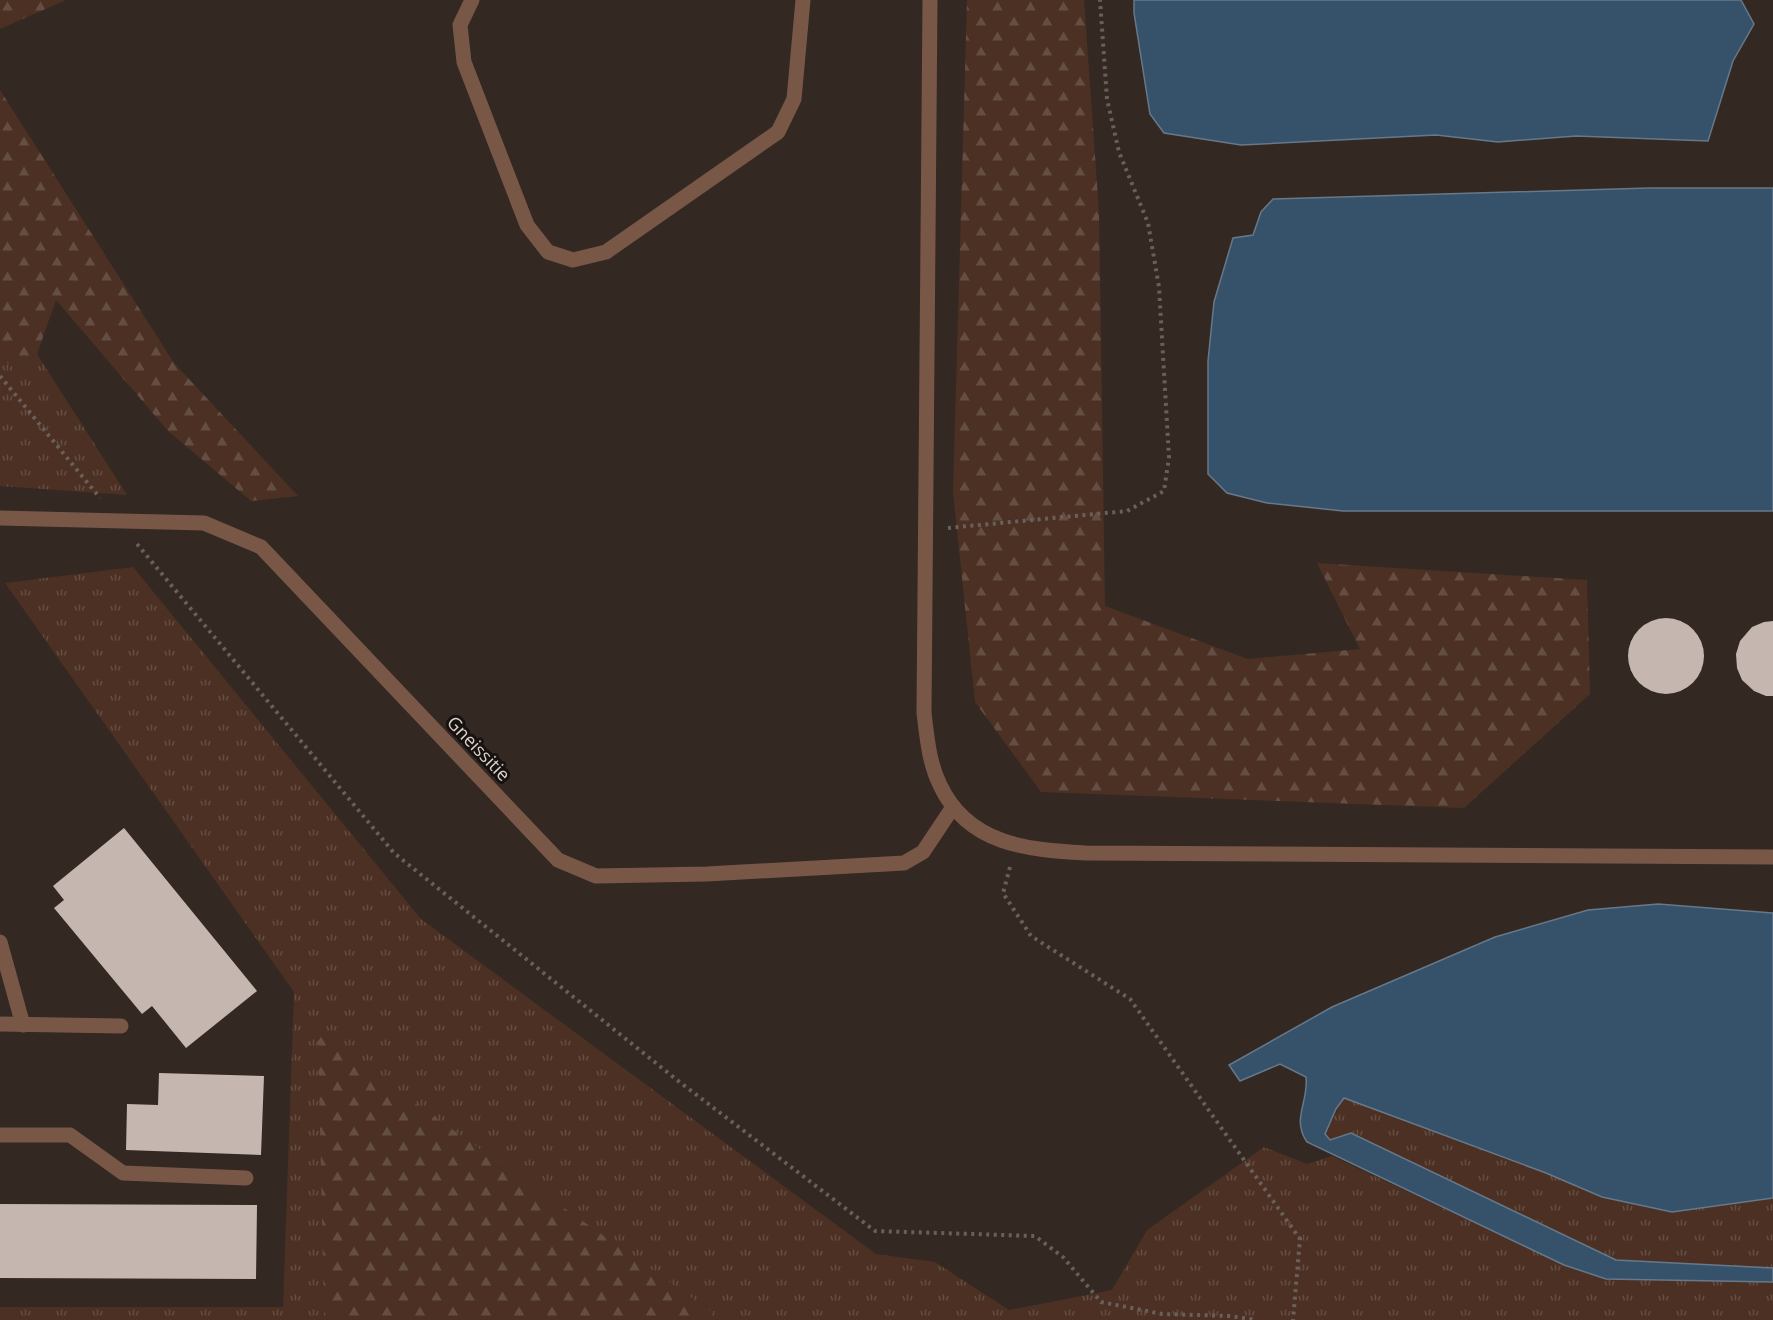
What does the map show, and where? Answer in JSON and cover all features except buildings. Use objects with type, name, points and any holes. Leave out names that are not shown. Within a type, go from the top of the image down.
[{"type":"street","points":[[472,0],[460,25],[464,62],[527,225],[548,252],[573,260],[606,252],[778,132],[794,99],[803,0]]},
{"type":"street","points":[[930,0],[924,713],[931,758],[939,785],[953,807],[972,826],[993,837],[1016,846],[1046,851],[1773,857]]},
{"type":"street","name":"Gneissitie","points":[[0,518],[204,523],[261,547],[558,860],[596,876],[707,874],[904,863],[923,852],[953,807]]},
{"type":"street","points":[[0,942],[23,1025]]},
{"type":"street","points":[[0,1024],[121,1026]]},
{"type":"street","points":[[0,1135],[70,1135],[123,1173],[246,1178]]},
{"type":"path","points":[[925,530],[1127,511],[1164,491],[1169,457],[1159,287],[1148,223],[1119,152],[1107,99],[1100,0]]},
{"type":"path","points":[[0,376],[57,446]]},
{"type":"path","points":[[196,614],[394,853],[677,1080],[875,1232],[1035,1236],[1063,1257],[1101,1302],[1162,1314],[1230,1316],[1257,1320]]},
{"type":"path","points":[[1016,846],[1003,892],[1031,936],[1130,999],[1300,1239],[1293,1320]]},
{"type":"green space","points":[[0,0],[66,0],[0,29]]},
{"type":"green space","points":[[967,0],[1084,0],[1099,212],[1105,606],[1248,659],[1360,649],[1317,563],[1587,580],[1590,694],[1464,808],[1041,792],[975,702],[953,492]]},
{"type":"green space","points":[[0,90],[174,363],[298,496],[251,501],[168,431],[56,300],[37,354],[16,369],[0,358]]},
{"type":"green space","points":[[37,354],[127,495],[0,486],[0,358],[16,369]]},
{"type":"green space","points":[[133,567],[421,919],[876,1254],[935,1262],[1009,1310],[1112,1290],[1147,1230],[1264,1147],[1307,1164],[1332,1156],[1564,1265],[1606,1279],[1773,1282],[1773,1320],[0,1320],[0,1307],[283,1307],[294,992],[5,583]]},
{"type":"green space","points":[[318,1035],[715,1314],[703,1320],[367,1320],[324,1315]]},
{"type":"green space","points":[[1344,1097],[1546,1173],[1602,1197],[1672,1212],[1773,1198],[1773,1268],[1616,1260],[1351,1133],[1330,1140],[1325,1134]]},
{"type":"water","points":[[1134,0],[1741,0],[1754,24],[1733,61],[1708,141],[1576,136],[1498,142],[1436,135],[1241,145],[1164,133],[1150,114],[1134,13]]},
{"type":"water","points":[[1649,188],[1773,188],[1773,511],[1343,511],[1267,503],[1227,493],[1208,474],[1208,361],[1214,302],[1233,238],[1253,235],[1261,212],[1273,199]]},
{"type":"water","points":[[1658,904],[1773,913],[1773,1198],[1672,1212],[1602,1197],[1546,1173],[1344,1098],[1336,1109],[1325,1134],[1330,1140],[1351,1133],[1616,1260],[1773,1268],[1773,1282],[1606,1279],[1564,1265],[1307,1142],[1302,1134],[1300,1118],[1306,1077],[1280,1064],[1240,1081],[1229,1065],[1332,1007],[1495,937],[1588,910]]}]
